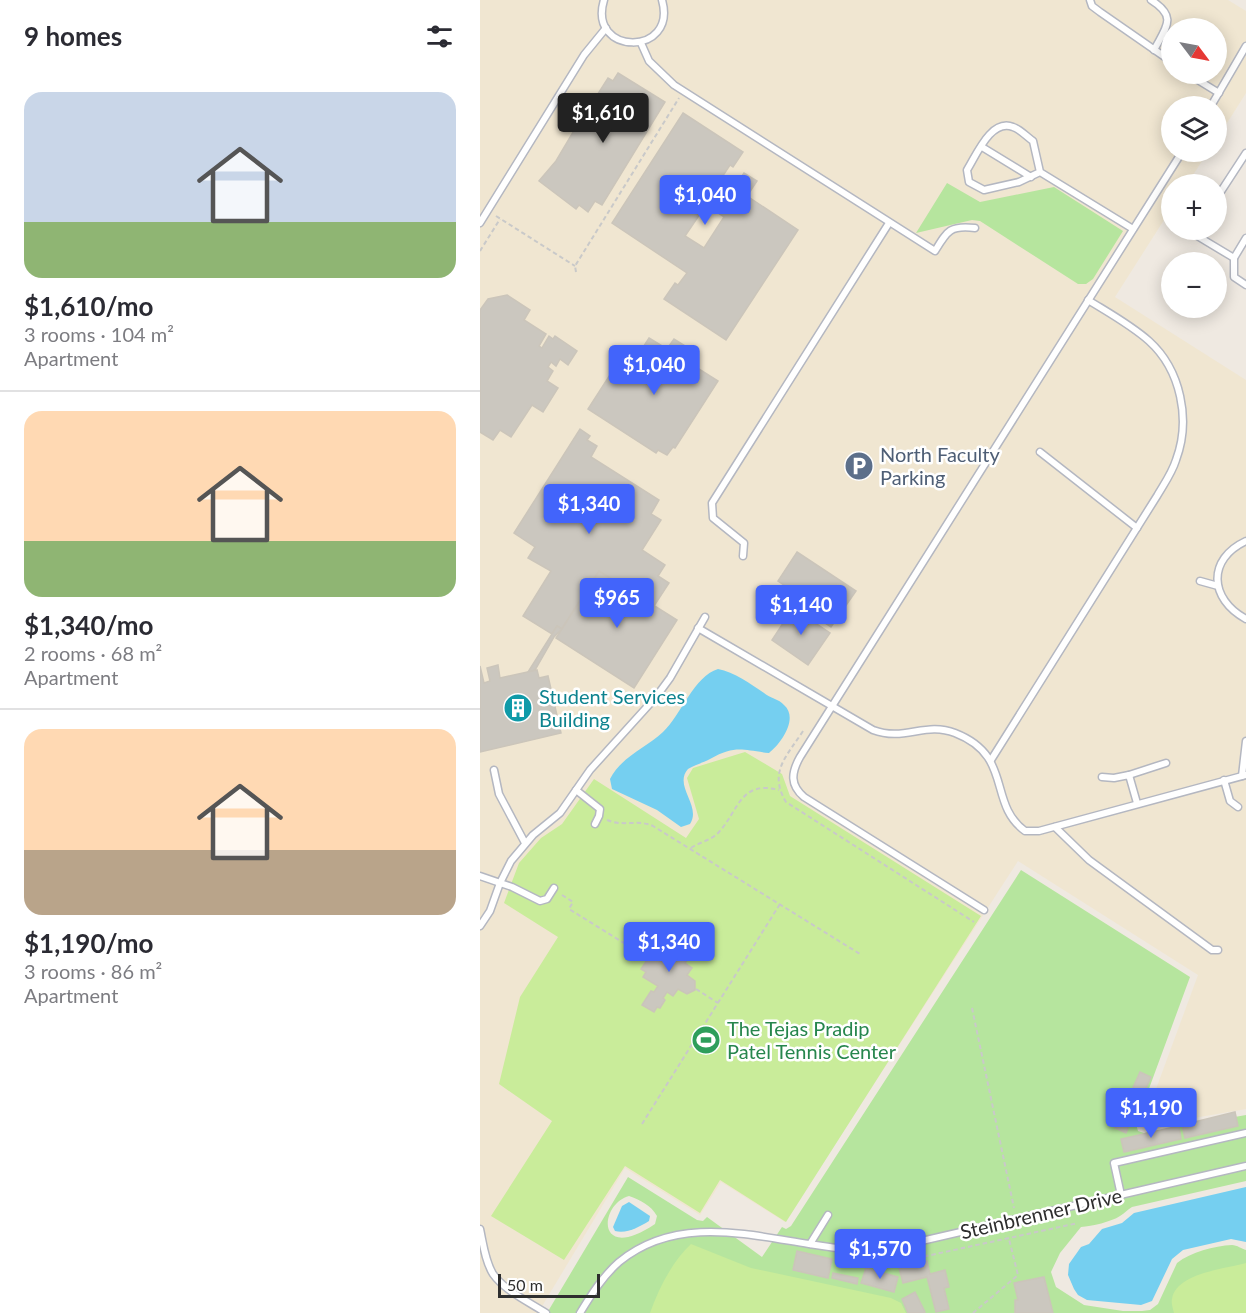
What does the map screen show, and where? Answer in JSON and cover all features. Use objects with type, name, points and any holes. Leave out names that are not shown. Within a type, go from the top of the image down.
[{"type":"lane","points":[[604,0],[602,19],[606,28],[612,36],[631,44],[641,43],[658,31],[663,21],[662,0]]},
{"type":"lane","points":[[1090,0],[1092,6],[1161,55]]},
{"type":"lane","points":[[1151,0],[1163,7],[1168,15],[1168,24],[1154,50]]},
{"type":"lane","points":[[480,223],[584,55],[606,28]]},
{"type":"lane","points":[[641,43],[649,61],[674,85],[935,251],[947,231],[961,226],[975,228]]},
{"type":"lane","points":[[1217,96],[1246,46]]},
{"type":"lane","points":[[1204,84],[1219,93]]},
{"type":"lane","points":[[1040,172],[1019,182],[984,190],[969,182],[967,170],[991,131],[1001,126],[1012,126],[1033,141],[1040,172],[1133,229]]},
{"type":"lane","points":[[982,147],[1030,177]]},
{"type":"lane","points":[[1227,183],[1246,153]]},
{"type":"lane","points":[[984,910],[804,797],[797,790],[793,781],[797,763],[1176,162]]},
{"type":"lane","points":[[743,556],[744,543],[713,518],[712,503],[889,223]]},
{"type":"lane","points":[[1246,238],[1234,258],[1234,277],[1246,285]]},
{"type":"lane","points":[[1204,240],[1234,258]]},
{"type":"lane","points":[[991,760],[1171,472],[1180,447],[1183,420],[1179,394],[1171,370],[1151,343],[1134,329],[1088,300]]},
{"type":"lane","points":[[1040,452],[1137,528]]},
{"type":"lane","points":[[1246,541],[1225,555],[1218,568],[1218,586],[1221,597],[1228,607],[1246,619]]},
{"type":"lane","points":[[1200,581],[1218,586]]},
{"type":"lane","points":[[480,926],[490,910],[511,861],[525,843],[560,813],[590,770],[663,688],[705,617]]},
{"type":"lane","points":[[698,628],[882,733],[900,735],[938,729],[955,733],[977,746],[991,760],[1006,809],[1019,827],[1025,831],[1055,827],[1244,775],[1246,741]]},
{"type":"lane","points":[[1102,777],[1113,778],[1129,775],[1166,763]]},
{"type":"lane","points":[[494,770],[500,794],[525,843]]},
{"type":"lane","points":[[1129,775],[1137,803]]},
{"type":"lane","points":[[1224,780],[1230,801],[1238,807]]},
{"type":"lane","points":[[576,790],[600,809],[595,824]]},
{"type":"lane","points":[[1055,827],[1089,860],[1212,950],[1218,950]]},
{"type":"lane","points":[[480,876],[512,887],[540,901],[547,899],[554,889]]},
{"type":"lane","points":[[1121,1195],[1114,1163],[1246,1133]]},
{"type":"lane","name":"Steinbrenner Drive","points":[[580,1313],[593,1292],[619,1262],[661,1238],[690,1233],[725,1232],[846,1250],[886,1249],[1246,1166]]},
{"type":"lane","points":[[810,1244],[828,1215]]},
{"type":"lane","points":[[480,1229],[493,1273],[501,1283],[546,1313]]},
{"type":"path","points":[[576,272],[575,266],[683,91]]},
{"type":"path","points":[[488,211],[575,266]]},
{"type":"path","points":[[480,250],[500,219]]},
{"type":"path","points":[[691,849],[716,835],[726,823],[738,801],[747,794],[765,788],[780,790]]},
{"type":"path","points":[[599,816],[619,825],[649,824],[860,954]]},
{"type":"path","points":[[554,889],[573,902],[569,909],[648,958]]},
{"type":"path","points":[[642,1124],[780,904]]},
{"type":"path","points":[[696,989],[718,1003]]},
{"type":"path","points":[[972,1008],[1014,1208]]},
{"type":"path","points":[[865,1263],[885,1265],[1078,1223]]},
{"type":"path","points":[[973,1313],[1018,1275],[1010,1239]]},
{"type":"shaded area","points":[[480,0],[1228,0],[1246,11],[1246,93],[1227,123],[1227,96],[1161,96],[1161,162],[1201,162],[1194,174],[1161,174],[1161,225],[1115,297],[1246,380],[1246,1109],[1142,1127],[1198,975],[1018,861],[785,1222],[721,1182],[700,1215],[625,1168],[538,1313],[480,1313]]},
{"type":"green space","points":[[947,183],[980,202],[1054,187],[1123,231],[1093,279],[1086,284],[1078,284],[980,221],[972,220],[916,233]]},
{"type":"green space","name":"The Tejas Pradip Patel Tennis Center","points":[[745,752],[782,774],[790,796],[981,916],[786,1222],[720,1180],[700,1213],[625,1166],[564,1260],[491,1216],[552,1121],[499,1084],[520,997],[558,937],[504,903],[519,863],[541,838],[562,824],[594,779],[686,838],[699,819],[687,778],[693,768]]},
{"type":"green space","points":[[1021,870],[1190,977],[1136,1124],[1138,1131],[1144,1133],[1246,1115],[1246,1181],[1132,1207],[1112,1220],[1081,1227],[1060,1253],[1051,1272],[1056,1287],[1084,1305],[1123,1311],[1150,1310],[1158,1304],[1177,1263],[1203,1250],[1234,1245],[1246,1250],[1246,1313],[547,1313],[628,1177],[697,1220],[703,1221],[707,1217],[762,1257],[782,1227],[786,1229],[791,1226]],"holes":[[[629,1196],[645,1203],[657,1216],[655,1224],[635,1235],[621,1238],[612,1235],[608,1228],[608,1219],[612,1209],[619,1201]]]},
{"type":"green space","points":[[691,1244],[751,1268],[891,1298],[901,1303],[906,1313],[650,1313],[667,1276]]},
{"type":"green space","points":[[1246,1263],[1246,1313],[1174,1313],[1172,1299],[1175,1290],[1182,1283],[1214,1270]]},
{"type":"water","points":[[718,669],[748,682],[782,703],[788,710],[789,724],[779,744],[769,753],[733,750],[688,769],[684,782],[693,817],[690,824],[681,827],[657,810],[612,789],[610,779],[627,759],[670,725],[702,679]]},
{"type":"water","points":[[1246,1187],[1246,1242],[1231,1239],[1183,1250],[1172,1259],[1152,1301],[1141,1305],[1087,1300],[1078,1295],[1074,1289],[1068,1275],[1069,1264],[1081,1247],[1089,1244],[1102,1229],[1122,1223],[1134,1213]]},
{"type":"water","points":[[629,1202],[650,1216],[649,1221],[628,1231],[615,1231],[613,1227],[622,1206]]},
{"type":"building","points":[[618,73],[665,102],[602,205],[595,201],[588,212],[579,205],[576,209],[539,181],[556,161],[582,117],[589,122],[593,115],[587,111],[608,78],[613,81]]},
{"type":"building","points":[[683,113],[743,152],[720,180],[733,189],[744,173],[757,181],[747,196],[798,230],[726,340],[664,299],[675,283],[678,285],[687,273],[612,223]],"holes":[[[706,205],[724,217],[704,248],[685,236]]]},
{"type":"building","points":[[507,295],[530,310],[524,320],[546,334],[539,346],[542,348],[549,336],[553,339],[555,336],[577,351],[568,365],[560,359],[556,366],[551,362],[548,367],[553,371],[547,381],[558,388],[543,412],[532,405],[511,437],[500,430],[493,440],[480,432],[480,310],[488,299]]},
{"type":"building","points":[[649,338],[667,349],[674,339],[690,349],[683,359],[718,381],[675,448],[673,447],[667,455],[658,450],[656,453],[588,409],[624,353],[635,360]]},
{"type":"building","points":[[580,429],[590,436],[587,440],[597,446],[591,457],[659,500],[651,514],[661,520],[642,550],[665,565],[658,576],[669,583],[654,606],[599,571],[562,629],[557,626],[552,634],[523,616],[551,571],[528,558],[535,547],[514,533]]},
{"type":"building","points":[[797,552],[856,591],[831,627],[810,613],[814,605],[778,581]]},
{"type":"building","points":[[599,571],[677,620],[634,688],[556,638]]},
{"type":"building","points":[[793,608],[830,633],[808,665],[772,640]]},
{"type":"building","points":[[557,626],[562,629],[554,637],[535,670],[528,672]]},
{"type":"building","name":"Student Services Building","points":[[498,665],[500,678],[537,670],[539,678],[548,676],[561,733],[480,752],[480,666],[484,683],[490,681],[487,668]]},
{"type":"building","points":[[686,936],[700,945],[691,959],[689,958],[685,963],[692,968],[687,975],[695,981],[695,990],[687,994],[678,989],[673,996],[667,992],[660,1008],[657,1007],[654,1012],[642,1005],[651,991],[654,992],[658,986],[643,977],[646,972],[641,969],[653,951],[657,954],[661,948],[674,957]]},
{"type":"building","points":[[1140,1072],[1151,1077],[1126,1133],[1115,1128]]},
{"type":"building","points":[[1235,1112],[1238,1126],[1185,1138],[1182,1125]]},
{"type":"building","points":[[1179,1126],[1181,1139],[1124,1152],[1121,1139]]},
{"type":"building","points":[[797,1251],[832,1259],[828,1278],[793,1270]]},
{"type":"building","points":[[927,1261],[930,1274],[945,1270],[949,1287],[944,1288],[949,1309],[936,1312],[927,1277],[903,1283],[899,1268]]},
{"type":"building","points":[[866,1268],[898,1277],[894,1292],[861,1283]]},
{"type":"building","points":[[833,1273],[858,1278],[857,1284],[832,1278]]},
{"type":"building","points":[[1044,1277],[1053,1313],[1015,1313],[1015,1300],[1018,1300],[1014,1283]]},
{"type":"building","points":[[915,1292],[925,1312],[923,1313],[908,1313],[902,1299]]},
{"type":"place","name":"North Faculty Parking","points":[[859,466]]},
{"type":"place","name":"Student Services Building","points":[[518,708]]},
{"type":"place","name":"The Tejas Pradip Patel Tennis Center","points":[[706,1040]]}]
